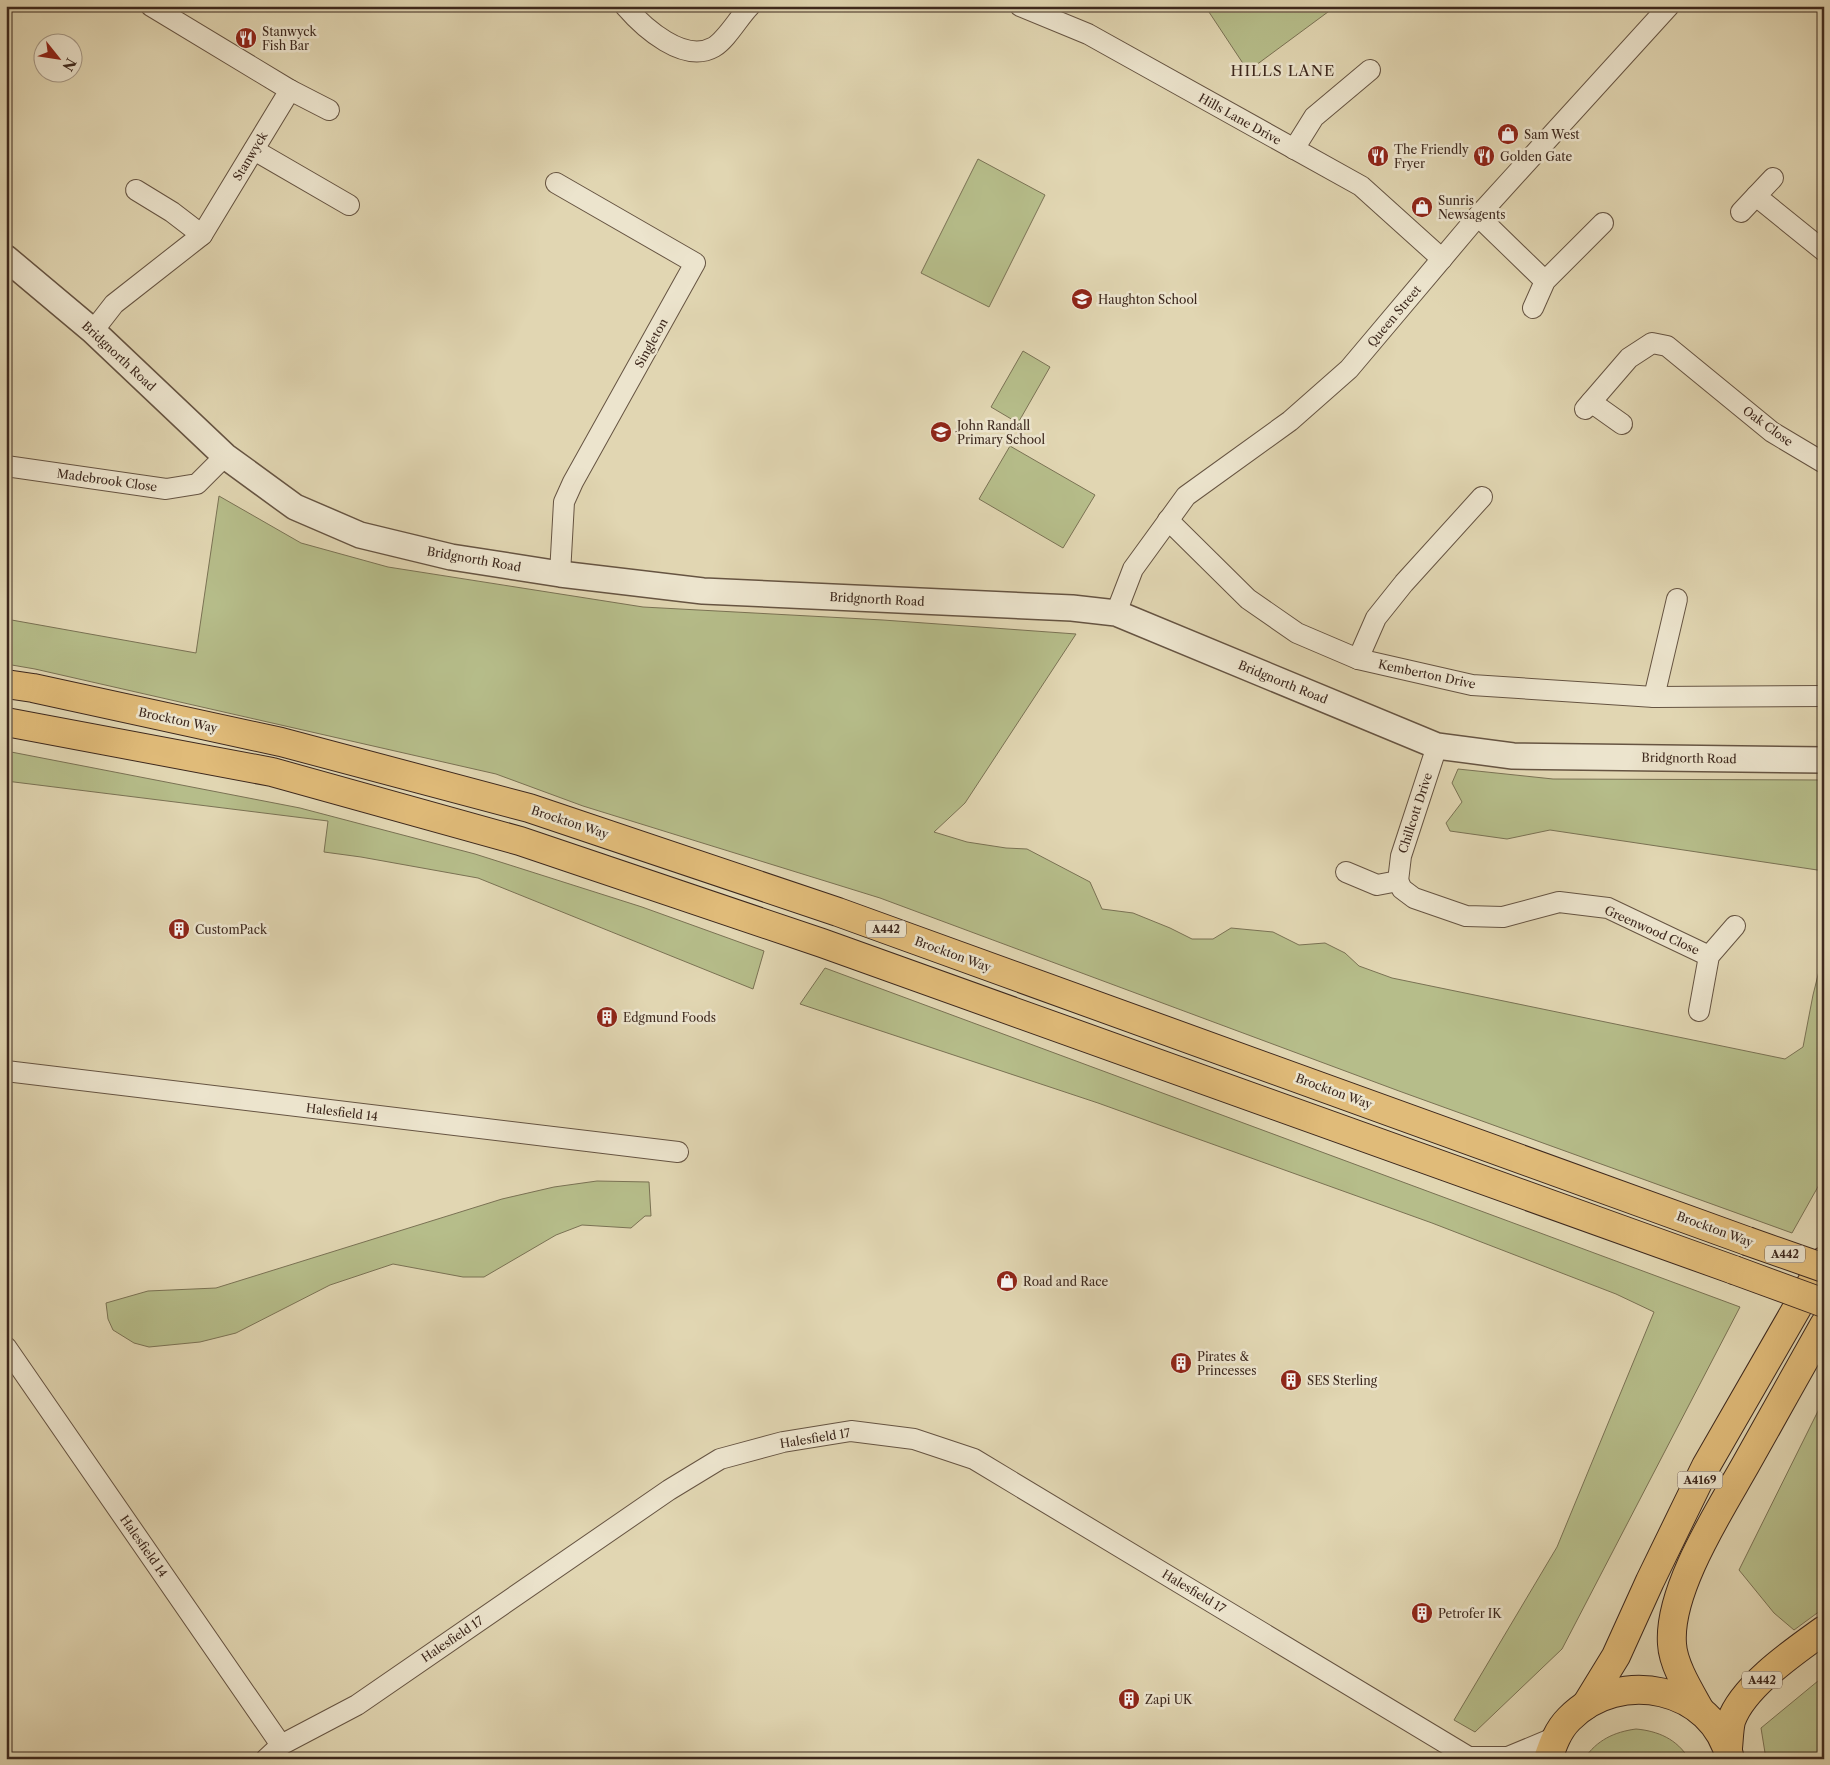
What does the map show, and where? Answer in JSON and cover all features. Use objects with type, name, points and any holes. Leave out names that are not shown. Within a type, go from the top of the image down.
[{"type":"main road","name":"Brockton Way","points":[[6,684],[34,688],[281,742],[529,808],[838,912],[1824,1268]]},
{"type":"main road","name":"A442","points":[[6,722],[272,772],[520,841],[841,950],[1824,1303]]},
{"type":"main road","name":"A4169","points":[[1586,1705],[1616,1656],[1706,1466],[1824,1261]]},
{"type":"main road","name":"A4169","points":[[1700,1710],[1683,1679],[1672,1646],[1672,1624],[1678,1596],[1706,1537],[1824,1325]]},
{"type":"main road","name":"A442","points":[[1729,1753],[1731,1722],[1739,1705],[1772,1669],[1824,1630]]},
{"type":"main road","points":[[1552,1748],[1569,1719],[1586,1705],[1613,1692],[1644,1688],[1674,1694],[1700,1710],[1716,1727],[1729,1753]]},
{"type":"street","points":[[152,6],[290,90],[329,110]]},
{"type":"street","points":[[625,6],[636,18],[660,37],[688,51],[702,52],[715,46],[750,6]]},
{"type":"street","name":"Hills Lane Drive","points":[[1020,6],[1088,34],[1361,186],[1442,259]]},
{"type":"street","name":"Queen Street","points":[[1116,613],[1133,570],[1186,496],[1290,421],[1349,369],[1478,216],[1669,6]]},
{"type":"street","points":[[1294,149],[1314,117],[1370,70]]},
{"type":"street","name":"Stanwyck","points":[[93,331],[114,304],[202,235],[290,90]]},
{"type":"street","points":[[254,150],[350,205]]},
{"type":"street","points":[[1741,212],[1773,178]]},
{"type":"street","name":"Singleton","points":[[556,182],[695,263],[573,482],[564,502],[560,574]]},
{"type":"street","points":[[136,190],[172,212],[202,235]]},
{"type":"street","points":[[1756,196],[1824,251]]},
{"type":"street","points":[[1478,216],[1545,281]]},
{"type":"street","points":[[1532,308],[1545,281],[1603,223]]},
{"type":"street","name":"Bridgnorth Road","points":[[6,258],[93,331],[226,456],[295,507],[360,535],[451,557],[560,574],[703,592],[1072,608],[1116,613],[1437,746],[1513,756],[1824,760]]},
{"type":"street","name":"Oak Close","points":[[1622,424],[1588,405],[1629,358],[1652,343],[1667,346],[1772,432],[1824,463]]},
{"type":"street","name":"Madebrook Close","points":[[6,466],[166,489],[196,484],[226,456]]},
{"type":"street","points":[[1358,659],[1376,618],[1404,583],[1482,497]]},
{"type":"street","name":"Kemberton Drive","points":[[1168,520],[1248,599],[1297,633],[1358,659],[1472,684],[1654,696],[1824,696]]},
{"type":"street","points":[[1654,696],[1677,599]]},
{"type":"street","name":"Chillcott Drive","points":[[1398,881],[1401,856],[1437,746]]},
{"type":"street","points":[[1346,872],[1377,885],[1398,881]]},
{"type":"street","name":"Greenwood Close","points":[[1398,881],[1402,889],[1414,898],[1466,916],[1503,917],[1559,902],[1608,908],[1709,956]]},
{"type":"street","points":[[1699,1011],[1709,956],[1735,926]]},
{"type":"street","name":"Halesfield 14","points":[[6,1071],[678,1152]]},
{"type":"street","name":"Halesfield 14","points":[[6,1347],[274,1752]]},
{"type":"street","name":"Halesfield 17","points":[[274,1752],[356,1705],[669,1490],[720,1459],[783,1442],[851,1431],[914,1439],[974,1459],[1470,1758]]},
{"type":"street","points":[[1470,1758],[1508,1756],[1552,1748]]},
{"type":"green space","points":[[1205,6],[1336,6],[1248,71]]},
{"type":"green space","points":[[978,159],[1045,195],[989,307],[921,273]]},
{"type":"green space","points":[[1023,351],[1050,367],[1018,423],[991,407]]},
{"type":"green space","points":[[1010,446],[1095,495],[1063,548],[979,499]]},
{"type":"green space","points":[[219,496],[301,543],[388,567],[643,607],[883,620],[1076,634],[965,803],[934,832],[967,842],[1027,849],[1090,882],[1102,909],[1133,913],[1192,939],[1213,939],[1231,928],[1273,932],[1299,945],[1325,943],[1345,953],[1359,966],[1392,978],[1785,1059],[1803,1047],[1824,951],[1824,1176],[1792,1233],[1399,1091],[880,898],[583,806],[496,774],[6,664],[6,619],[196,653]]},
{"type":"green space","points":[[6,751],[300,808],[475,854],[642,907],[764,951],[753,989],[478,878],[324,852],[328,821],[6,781]]},
{"type":"green space","points":[[1458,769],[1553,779],[1824,780],[1824,871],[1550,830],[1507,839],[1450,831],[1446,823],[1462,802],[1452,783]]},
{"type":"green space","points":[[825,968],[1740,1307],[1562,1649],[1475,1732],[1454,1720],[1557,1547],[1654,1312],[1616,1294],[1432,1223],[1098,1103],[800,1004]]},
{"type":"green space","points":[[597,1181],[649,1182],[651,1216],[645,1216],[631,1228],[582,1225],[556,1235],[484,1277],[463,1277],[393,1264],[330,1285],[236,1333],[200,1342],[149,1347],[134,1343],[113,1330],[108,1319],[106,1303],[148,1291],[216,1288],[502,1199],[554,1187]]},
{"type":"green space","points":[[1824,1399],[1824,1608],[1794,1630],[1774,1613],[1739,1570]]},
{"type":"green space","points":[[1824,1676],[1824,1759],[1766,1759],[1761,1728]]},
{"type":"green space","points":[[1636,1729],[1666,1737],[1679,1746],[1689,1759],[1584,1759],[1600,1742],[1620,1732]]},
{"type":"place","name":"Stanwyck Fish Bar","points":[[246,38]]},
{"type":"place","name":"Sam West","points":[[1508,134]]},
{"type":"place","name":"The Friendly Fryer","points":[[1378,156]]},
{"type":"place","name":"Golden Gate","points":[[1484,156]]},
{"type":"place","name":"Sunris Newsagents","points":[[1422,207]]},
{"type":"place","name":"Haughton School","points":[[1082,299]]},
{"type":"place","name":"John Randall Primary School","points":[[941,432]]},
{"type":"place","name":"CustomPack","points":[[179,929]]},
{"type":"place","name":"Edgmund Foods","points":[[607,1017]]},
{"type":"place","name":"Road and Race","points":[[1007,1281]]},
{"type":"place","name":"Pirates & Princesses","points":[[1181,1363]]},
{"type":"place","name":"SES Sterling","points":[[1291,1380]]},
{"type":"place","name":"Petrofer IK","points":[[1422,1613]]},
{"type":"place","name":"Zapi UK","points":[[1129,1699]]},
{"type":"district","name":"HILLS LANE","points":[[1283,70]]}]
